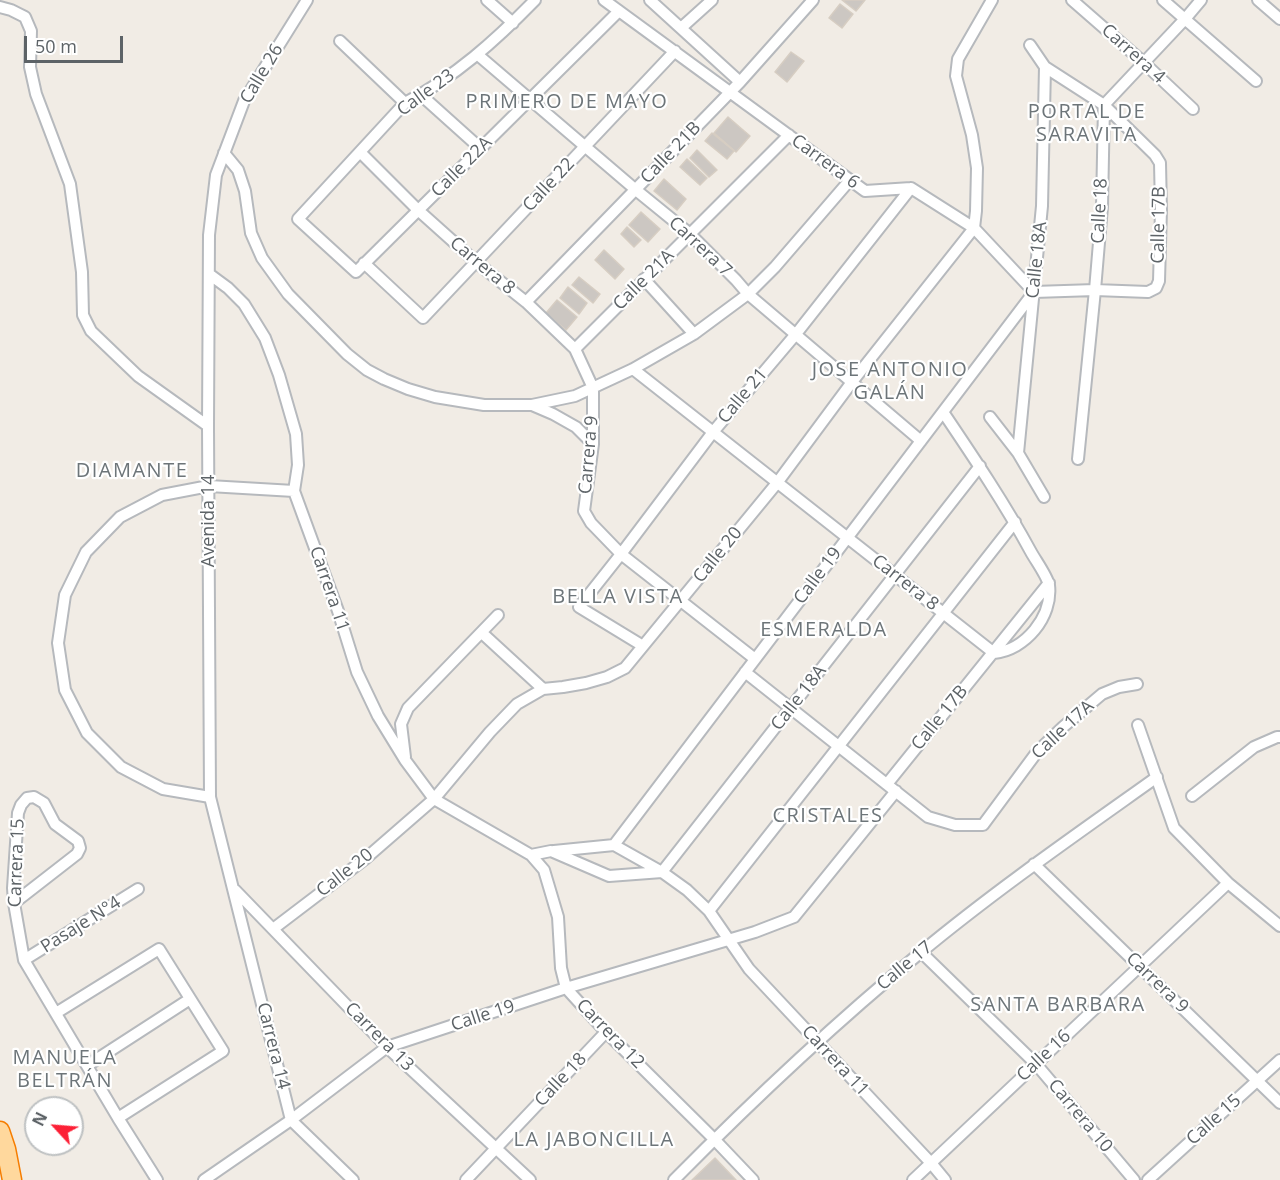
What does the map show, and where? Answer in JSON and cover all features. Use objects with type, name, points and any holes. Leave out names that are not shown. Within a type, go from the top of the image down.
[{"type":"highway","points":[[0,1131],[12,1180]]},
{"type":"street","name":"Calle 26","points":[[224,153],[244,100],[307,0]]},
{"type":"street","points":[[486,0],[513,23]]},
{"type":"street","name":"Calle 23","points":[[356,272],[298,219],[405,103],[478,55],[535,0]]},
{"type":"street","name":"Carrera 6","points":[[604,0],[865,191],[911,188]]},
{"type":"street","points":[[650,0],[740,82]]},
{"type":"street","points":[[681,28],[712,0]]},
{"type":"street","name":"Calle 21B","points":[[526,302],[740,82],[813,0]]},
{"type":"street","points":[[974,228],[977,168],[972,135],[956,76],[958,59],[992,0]]},
{"type":"street","name":"Carrera 4","points":[[1072,0],[1193,109]]},
{"type":"street","points":[[1164,0],[1256,81]]},
{"type":"street","points":[[1030,45],[1045,67],[1104,105],[1201,0]]},
{"type":"street","points":[[1258,0],[1280,19]]},
{"type":"street","points":[[0,7],[25,17],[31,30],[30,67],[36,94],[70,184],[82,272],[83,315],[91,331],[138,376],[208,426]]},
{"type":"street","name":"Calle 22A","points":[[356,272],[620,11]]},
{"type":"street","points":[[340,41],[405,103]]},
{"type":"street","name":"Calle 22","points":[[364,263],[423,318],[675,51]]},
{"type":"street","name":"Carrera 7","points":[[478,55],[690,234],[748,294],[921,441]]},
{"type":"street","name":"Calle 18A","points":[[1018,453],[1042,206],[1045,67]]},
{"type":"street","points":[[420,95],[480,148]]},
{"type":"street","name":"Calle 17B","points":[[1095,290],[1148,292],[1156,288],[1159,281],[1160,163],[1155,155],[1104,105]]},
{"type":"street","name":"Calle 18","points":[[1078,459],[1102,207],[1104,105]]},
{"type":"street","name":"Calle 21A","points":[[575,349],[789,135]]},
{"type":"street","name":"Carrera 8","points":[[360,152],[418,210],[476,262],[526,302],[575,349],[592,388]]},
{"type":"street","name":"Avenida 14","points":[[224,153],[216,175],[209,235],[210,797],[234,889]]},
{"type":"street","points":[[224,153],[238,170],[245,191],[251,232],[262,258],[288,294],[347,354],[384,380],[408,389],[435,397],[484,405],[532,405],[575,396],[633,369],[693,334],[748,294],[775,267],[850,180]]},
{"type":"street","points":[[911,188],[974,228],[1034,292],[1095,290]]},
{"type":"street","name":"Calle 21","points":[[643,646],[579,607],[713,432],[796,334],[911,188]]},
{"type":"street","name":"Calle 20","points":[[273,929],[365,859],[434,799],[490,732],[517,704],[543,689],[607,677],[625,668],[777,483],[852,382],[974,228]]},
{"type":"street","name":"Carrera 11","points":[[209,274],[244,304],[265,338],[279,375],[296,434],[298,465],[294,491],[338,611],[357,672],[378,716],[405,760],[434,799],[531,855]]},
{"type":"street","points":[[644,279],[693,334]]},
{"type":"street","name":"Calle 19","points":[[614,845],[1034,292]]},
{"type":"street","name":"Carrera 8","points":[[633,369],[994,652]]},
{"type":"street","name":"Carrera 9","points":[[592,388],[593,444],[584,511],[591,523],[621,554],[755,659]]},
{"type":"street","points":[[532,405],[576,427],[593,444]]},
{"type":"street","points":[[943,412],[1015,522],[1048,583],[1048,599],[1044,616],[1031,635],[1016,647],[1005,652],[994,652]]},
{"type":"street","points":[[990,417],[1018,453],[1044,497]]},
{"type":"street","name":"Calle 18A","points":[[662,872],[980,466]]},
{"type":"street","points":[[210,797],[163,789],[121,767],[87,733],[65,690],[58,643],[65,595],[86,552],[120,518],[162,495],[209,486],[294,491]]},
{"type":"street","points":[[709,911],[1015,522]]},
{"type":"street","points":[[994,652],[1048,583]]},
{"type":"street","points":[[405,760],[401,724],[408,708],[498,615]]},
{"type":"street","points":[[482,633],[543,689]]},
{"type":"street","name":"Calle 17B","points":[[887,784],[994,652]]},
{"type":"street","points":[[745,672],[896,791]]},
{"type":"street","name":"Calle 17A","points":[[896,791],[928,817],[955,825],[983,825],[1036,752],[1063,727],[1102,694],[1119,687],[1137,684]]},
{"type":"street","points":[[1138,725],[1174,828],[1228,883],[1280,927]]},
{"type":"street","points":[[1192,796],[1254,747],[1280,737]]},
{"type":"street","name":"Calle 17","points":[[674,1180],[818,1041],[921,952],[1034,864],[1157,777]]},
{"type":"street","name":"Calle 19","points":[[204,1180],[291,1120],[387,1047],[566,988],[755,932],[794,917],[896,791]]},
{"type":"street","name":"Carrera 15","points":[[14,903],[77,854],[80,848],[78,841],[55,824],[44,803],[34,797],[27,798],[18,813],[13,888],[14,903],[24,960],[157,1180]]},
{"type":"street","points":[[531,855],[614,845],[662,872]]},
{"type":"street","points":[[551,851],[609,876],[662,872]]},
{"type":"street","name":"Carrera 12","points":[[531,855],[544,870],[554,901],[558,917],[561,968],[566,988],[606,1032],[753,1180]]},
{"type":"street","name":"Carrera 9","points":[[1034,864],[1280,1103]]},
{"type":"street","name":"Carrera 11","points":[[662,872],[687,890],[709,911],[749,969],[945,1180]]},
{"type":"street","name":"Calle 16","points":[[913,1180],[1228,883]]},
{"type":"street","name":"Carrera 13","points":[[234,889],[387,1047],[530,1180]]},
{"type":"street","name":"Carrera 14","points":[[234,889],[291,1120]]},
{"type":"street","name":"Pasaje N°4","points":[[24,960],[138,890]]},
{"type":"street","points":[[56,1013],[159,949],[223,1051],[118,1118]]},
{"type":"street","name":"Carrera 10","points":[[921,952],[1036,1064],[1134,1180]]},
{"type":"street","points":[[88,1065],[190,999]]},
{"type":"street","name":"Calle 18","points":[[466,1180],[606,1032]]},
{"type":"street","name":"Calle 15","points":[[1148,1180],[1280,1060]]},
{"type":"street","points":[[291,1120],[353,1180]]},
{"type":"building","points":[[842,0],[865,0],[856,11]]},
{"type":"building","points":[[840,4],[853,14],[842,28],[829,18]]},
{"type":"building","points":[[791,52],[804,61],[787,82],[775,72]]},
{"type":"building","points":[[728,117],[750,136],[736,152],[714,133]]},
{"type":"building","points":[[712,133],[734,151],[727,159],[705,141]]},
{"type":"building","points":[[697,150],[717,170],[709,177],[690,158]]},
{"type":"building","points":[[687,159],[707,178],[700,185],[680,167]]},
{"type":"building","points":[[664,179],[686,199],[677,210],[654,191]]},
{"type":"building","points":[[641,212],[660,229],[648,242],[629,225]]},
{"type":"building","points":[[627,227],[641,240],[634,247],[621,234]]},
{"type":"building","points":[[604,250],[624,269],[615,279],[595,260]]},
{"type":"building","points":[[579,277],[600,294],[593,303],[572,285]]},
{"type":"building","points":[[568,287],[587,303],[579,314],[560,298]]},
{"type":"building","points":[[557,300],[577,317],[566,330],[546,313]]},
{"type":"building","points":[[715,1158],[736,1180],[692,1180]]},
{"type":"district","name":"PRIMERO DE MAYO","points":[[567,102]]},
{"type":"district","name":"PORTAL DE SARAVITA","points":[[1087,124]]},
{"type":"district","name":"JOSE ANTONIO GALÁN","points":[[890,382]]},
{"type":"district","name":"DIAMANTE","points":[[132,471]]},
{"type":"district","name":"BELLA VISTA","points":[[618,597]]},
{"type":"district","name":"ESMERALDA","points":[[824,630]]},
{"type":"district","name":"CRISTALES","points":[[828,816]]},
{"type":"district","name":"SANTA BARBARA","points":[[1058,1005]]},
{"type":"district","name":"MANUELA BELTRÁN","points":[[65,1070]]},
{"type":"district","name":"LA JABONCILLA","points":[[594,1140]]}]
